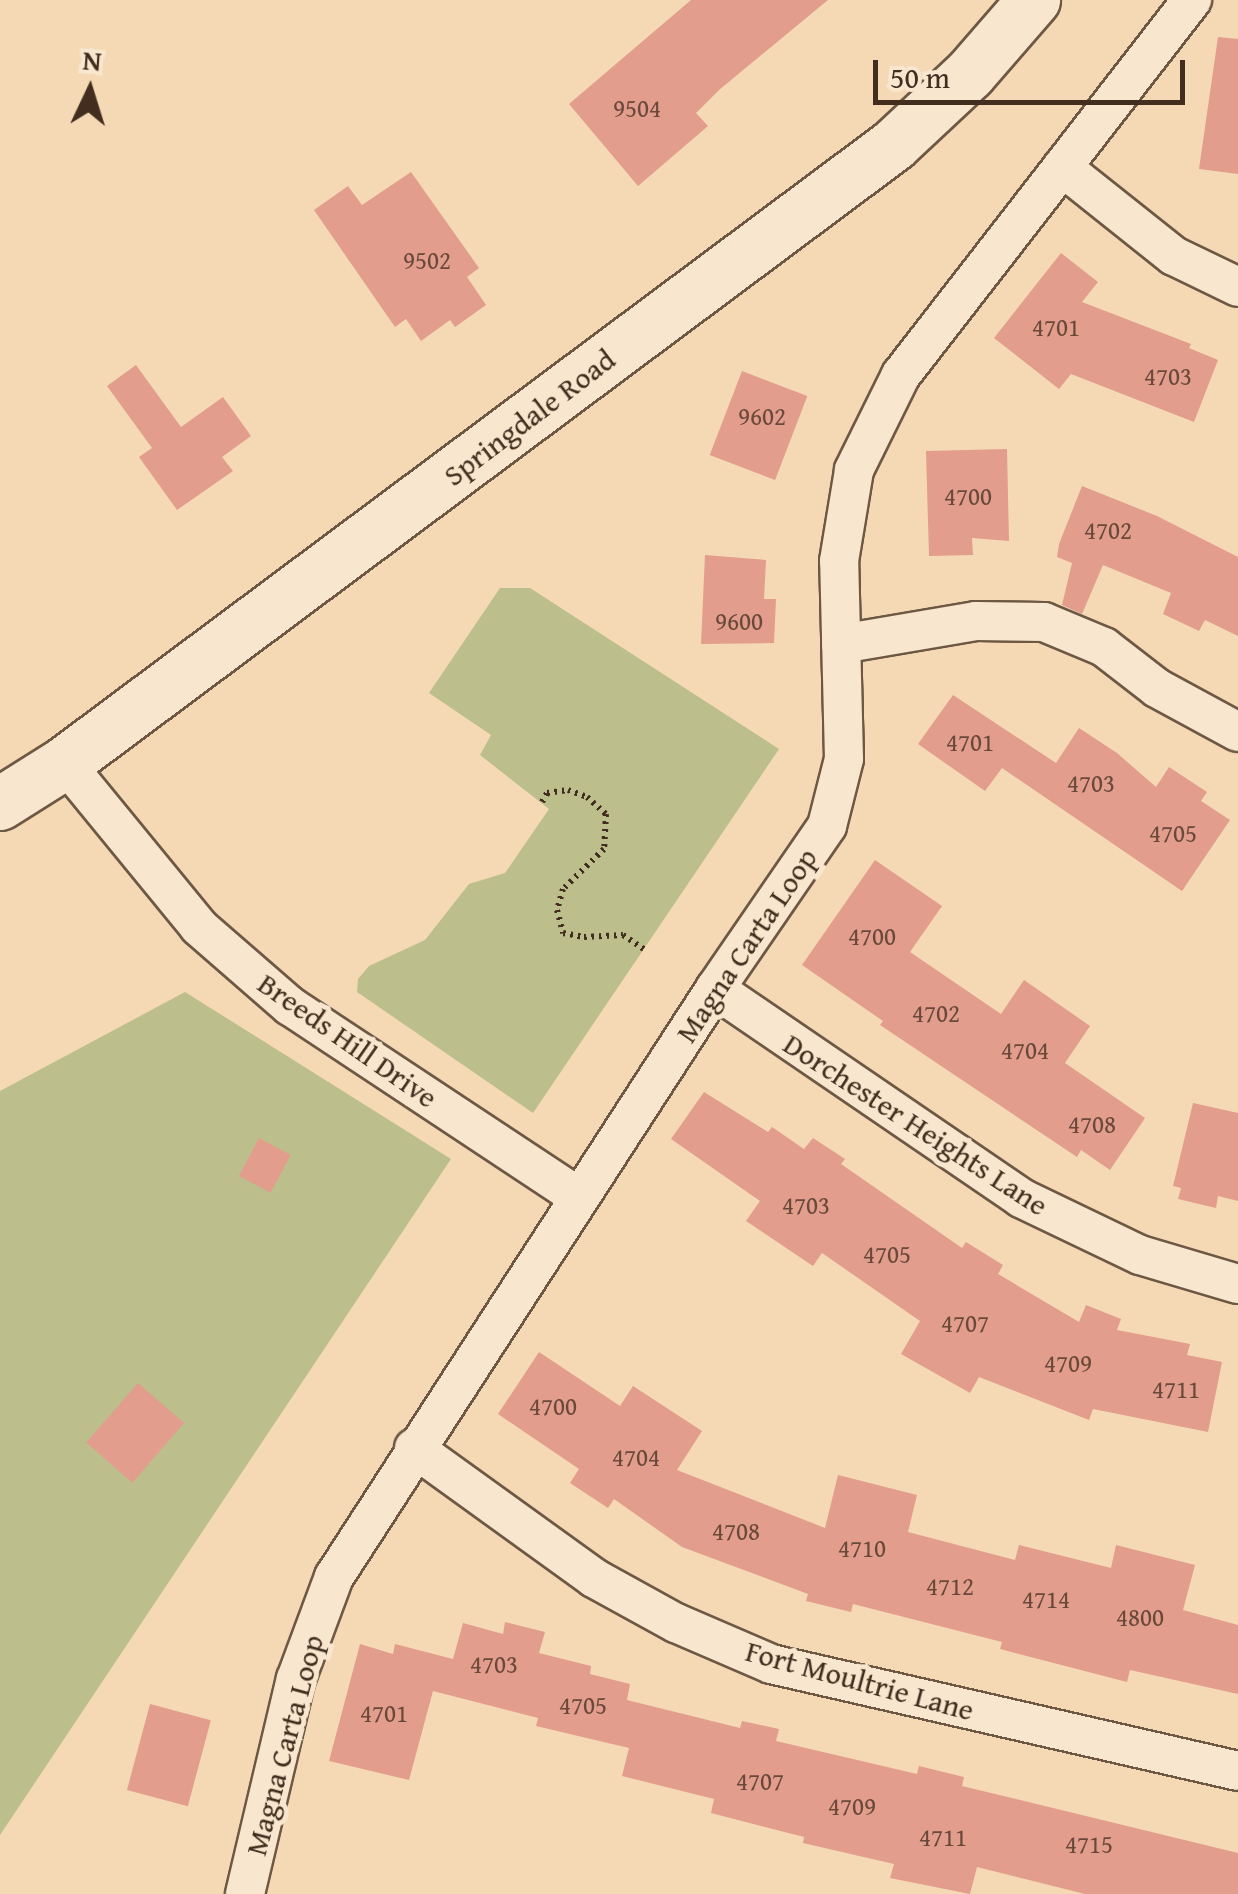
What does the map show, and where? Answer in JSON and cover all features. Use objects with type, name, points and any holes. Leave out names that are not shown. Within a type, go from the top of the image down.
[{"type":"street","name":"Springdale Road","points":[[0,804],[65,763],[894,145],[970,74],[1034,0]]},
{"type":"street","name":"Magna Carta Loop","points":[[245,1894],[296,1679],[327,1594],[414,1448],[714,989],[827,826],[844,759],[838,561],[854,470],[901,375],[1192,0]]},
{"type":"street","points":[[1062,167],[1174,256],[1238,287]]},
{"type":"street","points":[[840,644],[976,621],[1044,622],[1104,647],[1157,688],[1238,732]]},
{"type":"street","name":"Breeds Hill Drive","points":[[65,763],[200,928],[290,1006],[579,1197]]},
{"type":"street","name":"Dorchester Heights Lane","points":[[714,989],[1020,1198],[1140,1255],[1238,1284]]},
{"type":"street","name":"Fort Moultrie Lane","points":[[414,1448],[594,1578],[676,1623],[771,1664],[1238,1771]]},
{"type":"path","points":[[542,802],[547,793],[568,790],[587,797],[606,814],[604,849],[563,889],[558,910],[563,933],[584,937],[622,935],[644,949]]},
{"type":"green space","points":[[500,588],[530,588],[779,749],[533,1113],[357,992],[358,979],[369,966],[425,940],[469,884],[505,873],[549,809],[480,755],[491,735],[429,693]]},
{"type":"green space","points":[[185,992],[451,1159],[0,1835],[0,1091]]},
{"type":"building","points":[[691,0],[828,0],[719,90],[696,113],[708,126],[638,186],[569,104]]},
{"type":"building","points":[[1218,37],[1238,39],[1238,174],[1199,169]]},
{"type":"building","points":[[411,172],[479,268],[467,277],[486,305],[455,327],[450,320],[421,341],[406,319],[395,327],[314,210],[348,186],[362,205]]},
{"type":"building","points":[[1061,253],[1098,282],[1082,302],[1191,344],[1189,348],[1218,360],[1194,422],[1071,374],[1059,389],[994,338]]},
{"type":"building","points":[[136,365],[181,427],[223,397],[251,436],[222,457],[233,471],[177,510],[139,457],[152,448],[107,386]]},
{"type":"building","points":[[742,371],[807,396],[775,480],[710,455]]},
{"type":"building","points":[[1007,449],[1009,541],[972,538],[973,555],[929,556],[926,451]]},
{"type":"building","points":[[1082,486],[1157,516],[1238,557],[1238,636],[1205,620],[1199,631],[1163,614],[1171,593],[1103,565],[1082,614],[1062,605],[1072,563],[1057,557],[1059,544]]},
{"type":"building","points":[[705,555],[766,560],[764,599],[776,599],[774,643],[701,644]]},
{"type":"building","points":[[953,695],[1056,763],[1079,728],[1117,753],[1156,787],[1169,767],[1207,792],[1201,801],[1230,820],[1182,891],[1002,768],[985,791],[918,744]]},
{"type":"building","points":[[875,860],[942,906],[910,952],[1001,1014],[1024,980],[1090,1026],[1065,1063],[1145,1118],[1110,1170],[1081,1150],[1077,1157],[880,1025],[883,1021],[802,965]]},
{"type":"building","points":[[704,1092],[768,1132],[772,1127],[804,1149],[813,1138],[845,1159],[841,1164],[962,1248],[966,1242],[1003,1265],[998,1274],[1079,1322],[1086,1305],[1121,1319],[1117,1330],[1190,1344],[1187,1355],[1222,1362],[1208,1432],[1093,1409],[1089,1420],[979,1377],[970,1393],[901,1354],[920,1321],[822,1253],[813,1266],[746,1221],[760,1201],[671,1139]]},
{"type":"building","points":[[1193,1103],[1238,1113],[1238,1201],[1218,1196],[1216,1208],[1178,1199],[1181,1188],[1173,1186]]},
{"type":"building","points":[[259,1138],[291,1155],[271,1193],[239,1176]]},
{"type":"building","points":[[539,1352],[620,1406],[633,1386],[702,1431],[677,1470],[825,1528],[838,1475],[917,1495],[908,1532],[1015,1560],[1019,1545],[1111,1568],[1116,1545],[1195,1565],[1183,1610],[1238,1625],[1238,1694],[1130,1670],[1127,1682],[1000,1649],[1002,1642],[853,1604],[851,1612],[806,1601],[808,1594],[682,1547],[614,1499],[608,1508],[570,1483],[579,1469],[498,1414]]},
{"type":"building","points":[[138,1383],[184,1423],[132,1483],[86,1443]]},
{"type":"building","points":[[505,1622],[545,1632],[539,1653],[591,1666],[590,1674],[630,1684],[627,1700],[740,1728],[742,1721],[779,1729],[776,1741],[917,1774],[919,1766],[964,1777],[962,1786],[1238,1853],[1238,1894],[1085,1894],[977,1867],[970,1894],[890,1878],[894,1864],[803,1843],[804,1837],[711,1813],[714,1799],[622,1776],[629,1748],[536,1726],[538,1718],[433,1691],[409,1780],[329,1761],[360,1644],[393,1654],[395,1644],[453,1659],[463,1623],[503,1634]]},
{"type":"building","points":[[150,1704],[211,1720],[188,1806],[127,1790]]}]
